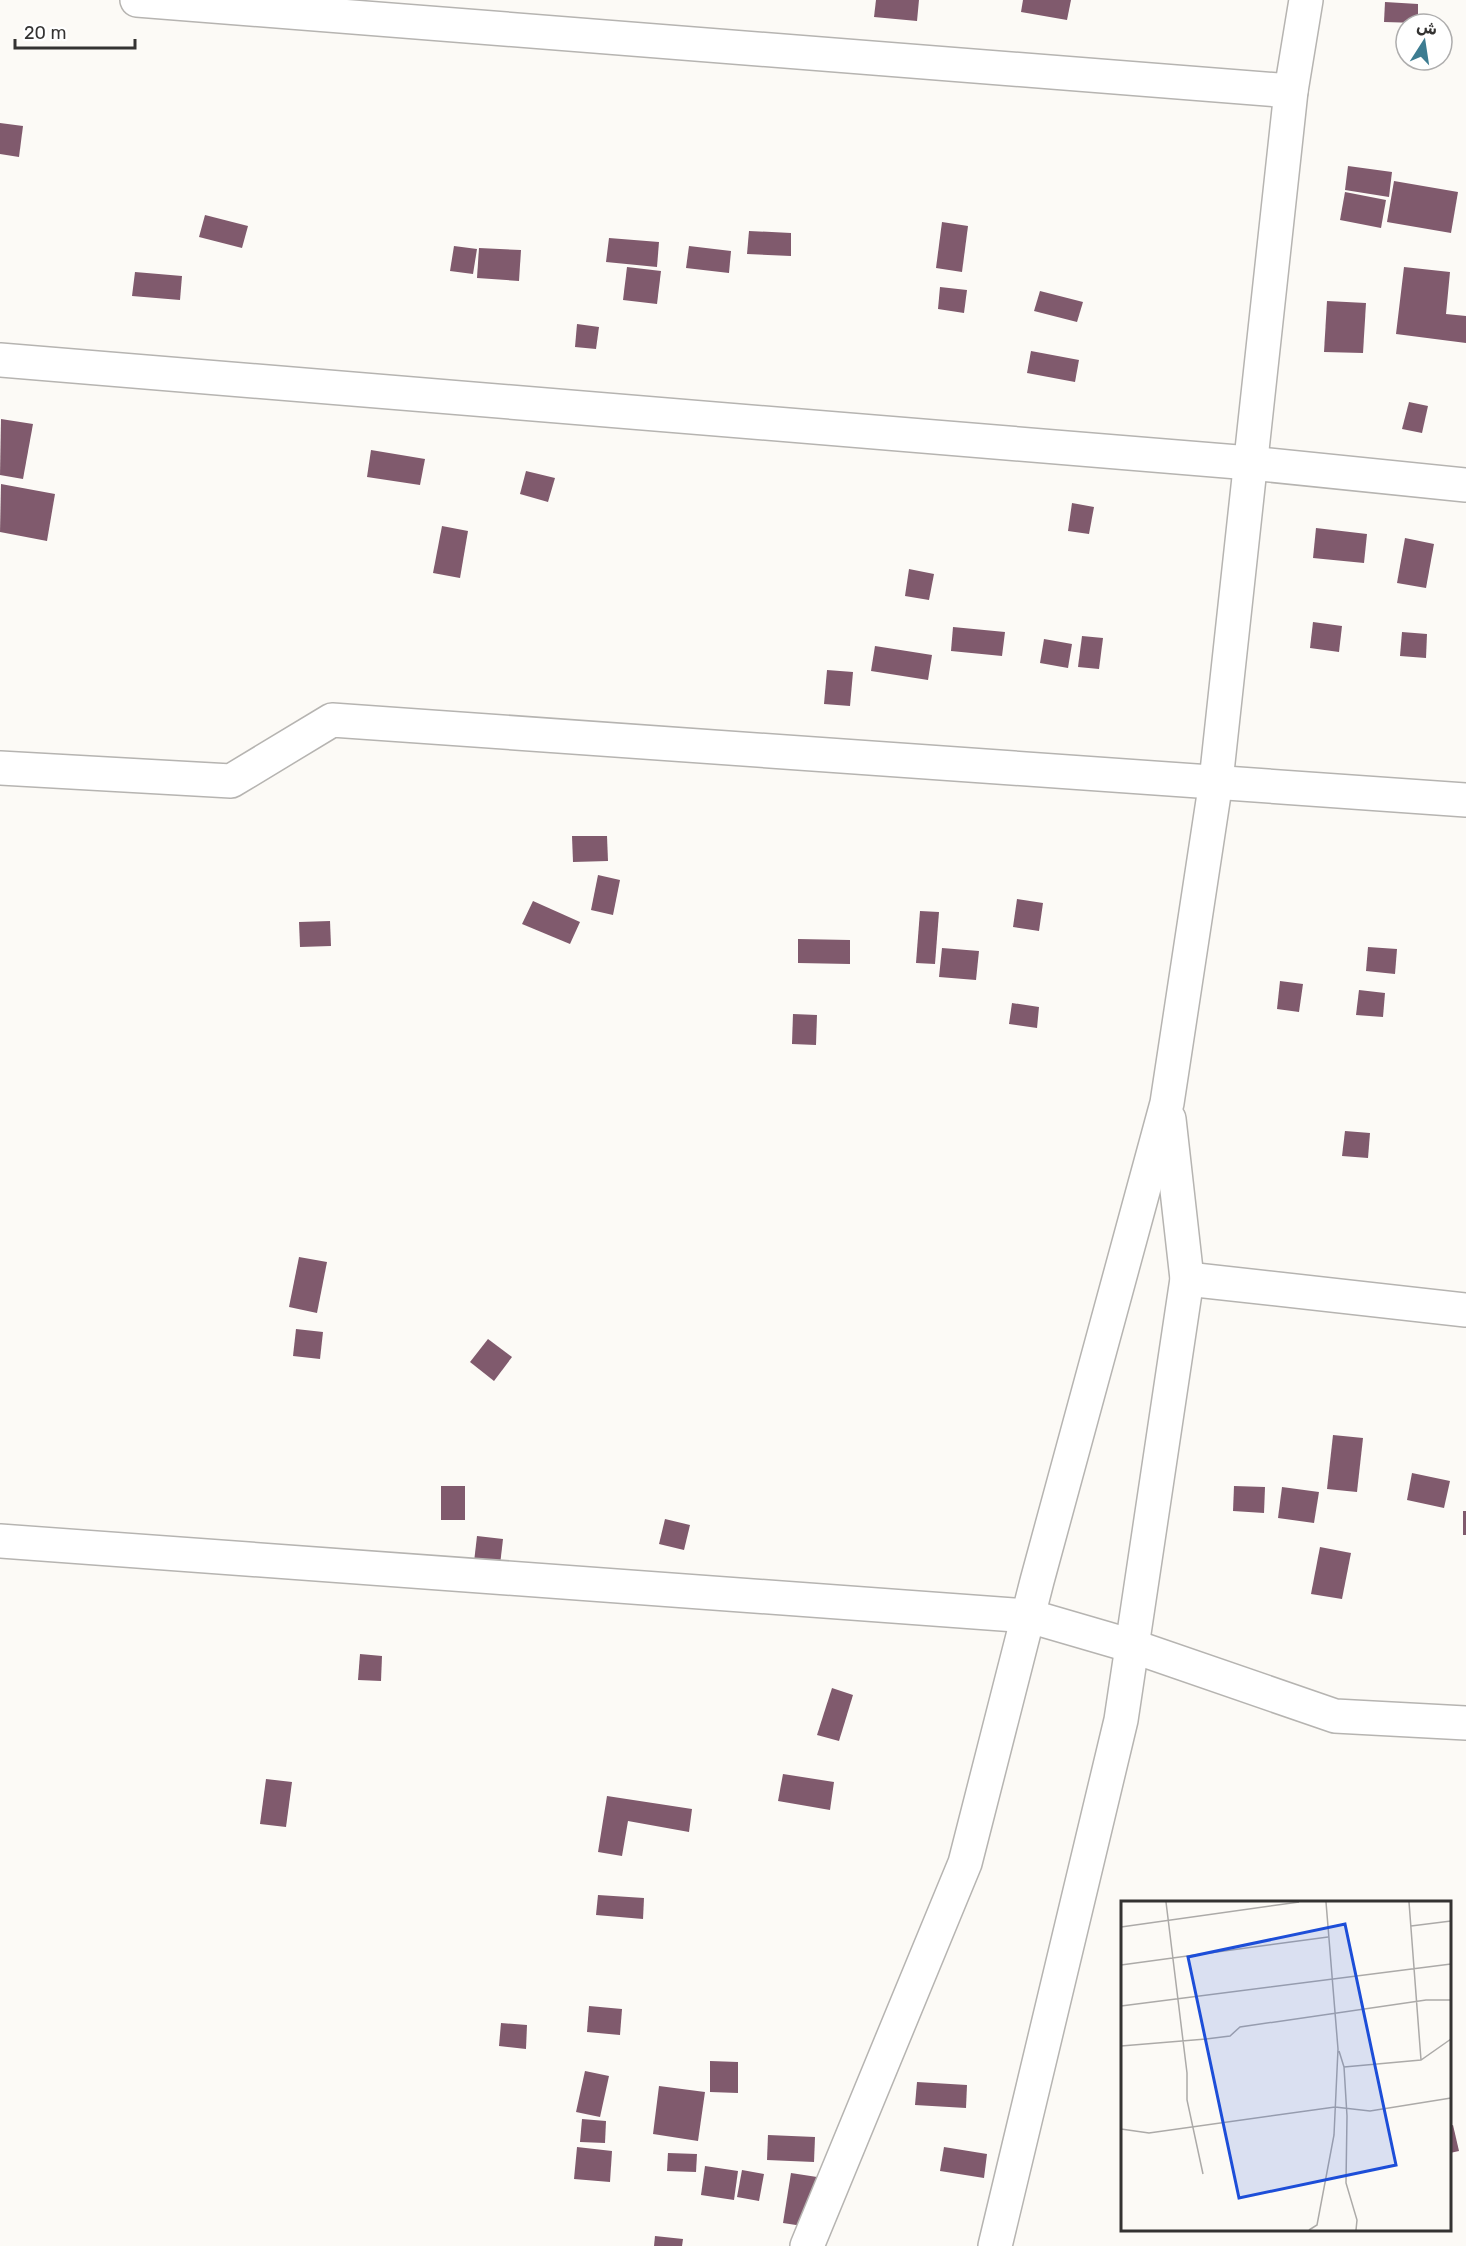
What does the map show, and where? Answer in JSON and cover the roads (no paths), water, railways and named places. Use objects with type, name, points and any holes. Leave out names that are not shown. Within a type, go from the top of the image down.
[{"type":"street","points":[[137,0],[1291,91]]},
{"type":"street","points":[[807,2246],[965,1863],[1167,1103],[1216,780],[1291,91],[1306,0]]},
{"type":"street","points":[[0,360],[1250,463],[1466,486]]},
{"type":"street","points":[[0,768],[231,781],[332,720],[1216,780],[1466,800]]},
{"type":"street","points":[[995,2246],[1121,1720],[1188,1279],[1167,1103]]},
{"type":"street","points":[[1188,1279],[1466,1310]]},
{"type":"street","points":[[0,1541],[1029,1616],[1132,1646],[1335,1716],[1466,1723]]}]
